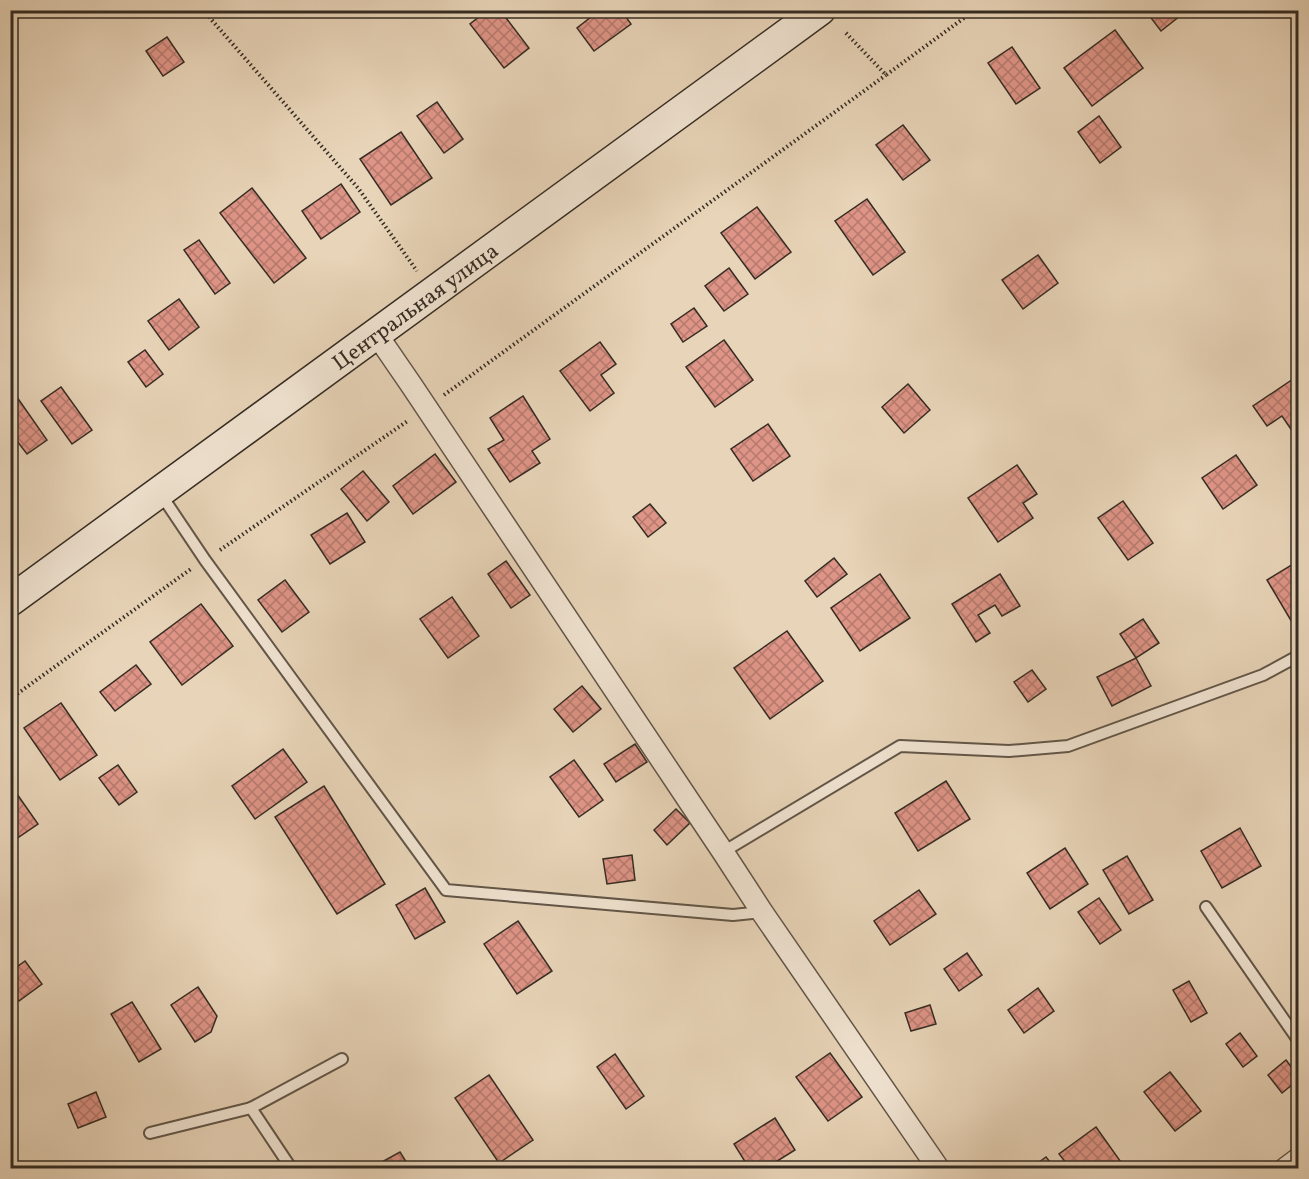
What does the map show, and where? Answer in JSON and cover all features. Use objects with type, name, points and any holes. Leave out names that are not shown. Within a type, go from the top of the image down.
[{"type":"main road","name":"Центральная улица","points":[[10,601],[820,10]]},
{"type":"street","points":[[377,335],[762,912],[938,1168]]},
{"type":"street","points":[[1286,1168],[1299,1159]]},
{"type":"lane","points":[[160,493],[206,560],[446,890],[733,915],[762,912]]},
{"type":"lane","points":[[723,852],[900,746],[1009,751],[1068,746],[1263,675],[1299,656]]},
{"type":"lane","points":[[1206,907],[1299,1040]]},
{"type":"lane","points":[[150,1133],[250,1108],[342,1059]]},
{"type":"lane","points":[[250,1108],[291,1168]]},
{"type":"path","points":[[202,10],[358,188],[433,294]]},
{"type":"path","points":[[10,699],[206,560],[427,408],[975,10]]},
{"type":"path","points":[[846,33],[886,75]]},
{"type":"building","points":[[488,10],[500,10],[529,48],[504,68],[470,24]]},
{"type":"building","points":[[600,10],[621,10],[631,24],[594,51],[577,28]]},
{"type":"building","points":[[1145,10],[1184,10],[1185,12],[1161,31]]},
{"type":"building","points":[[1115,30],[1143,68],[1092,106],[1064,68]]},
{"type":"building","points":[[167,37],[184,62],[163,76],[146,51]]},
{"type":"building","points":[[1012,47],[1040,88],[1016,104],[988,63]]},
{"type":"building","points":[[437,102],[463,139],[444,153],[417,116]]},
{"type":"building","points":[[1099,116],[1121,147],[1100,163],[1078,132]]},
{"type":"building","points":[[903,125],[930,160],[903,180],[876,145]]},
{"type":"building","points":[[401,132],[432,178],[391,205],[360,159]]},
{"type":"building","points":[[341,184],[360,212],[321,239],[302,211]]},
{"type":"building","points":[[252,188],[306,258],[274,283],[220,213]]},
{"type":"building","points":[[867,199],[905,252],[873,275],[835,221]]},
{"type":"building","points":[[757,207],[791,252],[755,279],[721,233]]},
{"type":"building","points":[[199,240],[230,283],[215,294],[184,250]]},
{"type":"building","points":[[1038,255],[1058,283],[1023,309],[1002,280]]},
{"type":"building","points":[[729,268],[748,294],[724,311],[705,286]]},
{"type":"building","points":[[179,299],[199,327],[169,350],[148,321]]},
{"type":"building","points":[[694,308],[707,326],[683,342],[671,324]]},
{"type":"building","points":[[724,340],[753,380],[715,407],[686,367]]},
{"type":"building","points":[[600,342],[616,364],[601,375],[614,393],[590,411],[560,371]]},
{"type":"building","points":[[145,350],[163,374],[146,387],[128,362]]},
{"type":"building","points":[[1296,377],[1298,381],[1297,438],[1282,416],[1267,426],[1253,406]]},
{"type":"building","points":[[908,384],[930,410],[904,433],[882,407]]},
{"type":"building","points":[[61,387],[92,430],[72,444],[41,401]]},
{"type":"building","points":[[12,390],[47,440],[27,454],[10,432],[10,392]]},
{"type":"building","points":[[523,396],[550,439],[532,451],[540,463],[510,482],[488,449],[504,440],[490,418]]},
{"type":"building","points":[[768,424],[790,456],[753,481],[731,449]]},
{"type":"building","points":[[435,454],[456,482],[413,514],[393,486]]},
{"type":"building","points":[[1236,455],[1257,485],[1223,509],[1202,478]]},
{"type":"building","points":[[1017,465],[1037,494],[1023,503],[1033,518],[998,542],[968,498]]},
{"type":"building","points":[[363,471],[389,502],[367,521],[341,489]]},
{"type":"building","points":[[1123,501],[1153,543],[1128,560],[1098,518]]},
{"type":"building","points":[[650,504],[666,523],[648,537],[633,517]]},
{"type":"building","points":[[347,513],[365,542],[330,564],[311,535]]},
{"type":"building","points":[[834,558],[847,574],[817,597],[805,581]]},
{"type":"building","points":[[506,561],[530,595],[511,608],[488,574]]},
{"type":"building","points":[[1298,561],[1298,627],[1296,629],[1267,580]]},
{"type":"building","points":[[880,574],[910,618],[860,651],[831,608]]},
{"type":"building","points":[[1000,574],[1020,606],[1002,616],[995,605],[978,615],[990,633],[976,642],[952,604]]},
{"type":"building","points":[[285,580],[309,612],[282,632],[258,600]]},
{"type":"building","points":[[452,597],[479,636],[448,658],[420,619]]},
{"type":"building","points":[[201,604],[233,646],[182,685],[150,642]]},
{"type":"building","points":[[1143,619],[1159,643],[1136,658],[1120,634]]},
{"type":"building","points":[[787,631],[823,681],[770,719],[734,668]]},
{"type":"building","points":[[1136,658],[1151,686],[1112,706],[1097,677]]},
{"type":"building","points":[[136,665],[151,684],[115,711],[100,692]]},
{"type":"building","points":[[1032,670],[1046,689],[1028,702],[1014,682]]},
{"type":"building","points":[[582,686],[601,709],[573,732],[554,709]]},
{"type":"building","points":[[61,703],[97,755],[60,780],[24,728]]},
{"type":"building","points":[[635,744],[647,762],[616,782],[604,764]]},
{"type":"building","points":[[283,749],[307,782],[255,819],[232,786]]},
{"type":"building","points":[[574,760],[603,800],[579,817],[550,777]]},
{"type":"building","points":[[118,765],[137,792],[119,805],[99,778]]},
{"type":"building","points":[[946,781],[970,819],[918,851],[895,813]]},
{"type":"building","points":[[10,784],[38,824],[10,843]]},
{"type":"building","points":[[324,786],[385,884],[337,914],[275,817]]},
{"type":"building","points":[[676,809],[690,823],[667,845],[654,830]]},
{"type":"building","points":[[1240,828],[1261,866],[1222,888],[1201,851]]},
{"type":"building","points":[[1065,848],[1088,884],[1050,909],[1027,873]]},
{"type":"building","points":[[632,855],[635,880],[607,884],[603,859]]},
{"type":"building","points":[[1127,856],[1153,900],[1129,914],[1103,870]]},
{"type":"building","points":[[425,888],[445,922],[415,939],[396,905]]},
{"type":"building","points":[[919,890],[936,914],[890,945],[874,921]]},
{"type":"building","points":[[1099,898],[1121,930],[1100,944],[1078,912]]},
{"type":"building","points":[[518,921],[552,971],[517,994],[484,944]]},
{"type":"building","points":[[967,953],[982,975],[959,991],[944,969]]},
{"type":"building","points":[[25,961],[42,984],[19,1001],[10,989],[10,972]]},
{"type":"building","points":[[1189,981],[1207,1013],[1191,1022],[1173,990]]},
{"type":"building","points":[[198,987],[217,1016],[211,1032],[195,1042],[171,1005]]},
{"type":"building","points":[[1038,988],[1054,1011],[1024,1033],[1008,1010]]},
{"type":"building","points":[[132,1002],[161,1049],[139,1062],[111,1014]]},
{"type":"building","points":[[930,1005],[936,1024],[911,1031],[905,1013]]},
{"type":"building","points":[[1240,1033],[1257,1056],[1243,1067],[1226,1044]]},
{"type":"building","points":[[830,1053],[862,1097],[828,1121],[796,1077]]},
{"type":"building","points":[[615,1054],[644,1096],[626,1109],[597,1067]]},
{"type":"building","points":[[1286,1060],[1298,1076],[1298,1080],[1282,1093],[1268,1075]]},
{"type":"building","points":[[1170,1072],[1201,1111],[1175,1131],[1144,1092]]},
{"type":"building","points":[[489,1075],[533,1140],[499,1163],[455,1098]]},
{"type":"building","points":[[96,1092],[106,1117],[78,1128],[68,1104]]},
{"type":"building","points":[[775,1118],[795,1150],[766,1168],[749,1168],[734,1144]]},
{"type":"building","points":[[1096,1127],[1123,1165],[1118,1168],[1070,1168],[1059,1154]]},
{"type":"building","points":[[400,1152],[410,1168],[371,1168]]},
{"type":"building","points":[[1046,1157],[1055,1168],[1031,1168]]}]
